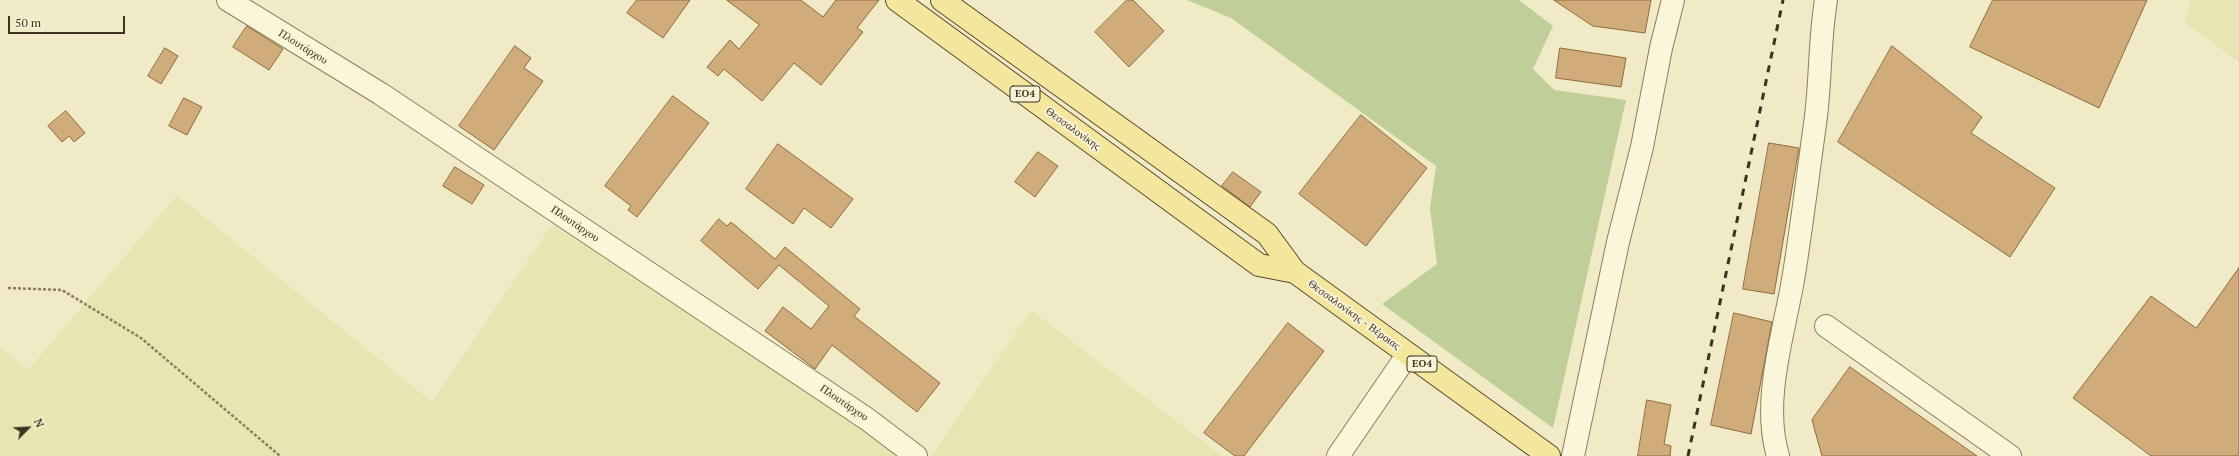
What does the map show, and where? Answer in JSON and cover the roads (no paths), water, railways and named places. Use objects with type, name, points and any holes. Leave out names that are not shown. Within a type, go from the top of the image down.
[{"type":"main road","name":"Θεσσαλονίκης","points":[[897,0],[1152,188]]},
{"type":"main road","name":"Θεσσαλονίκης - Βέροιας","points":[[942,0],[1267,234],[1295,272],[1548,456]]},
{"type":"main road","name":"Θεσσαλονίκης - Βέροιας","points":[[1152,188],[1258,265],[1295,272]]},
{"type":"street","name":"Πλουτάρχου","points":[[228,0],[381,94],[868,419],[916,456]]},
{"type":"street","points":[[1573,456],[1618,242],[1642,147],[1661,48],[1673,0]]},
{"type":"street","points":[[1778,456],[1773,440],[1772,398],[1794,274],[1816,121],[1821,33],[1826,0]]},
{"type":"street","points":[[1826,326],[2010,456]]},
{"type":"street","points":[[1338,456],[1408,354]]},
{"type":"railway","points":[[1688,456],[1783,0]]}]
